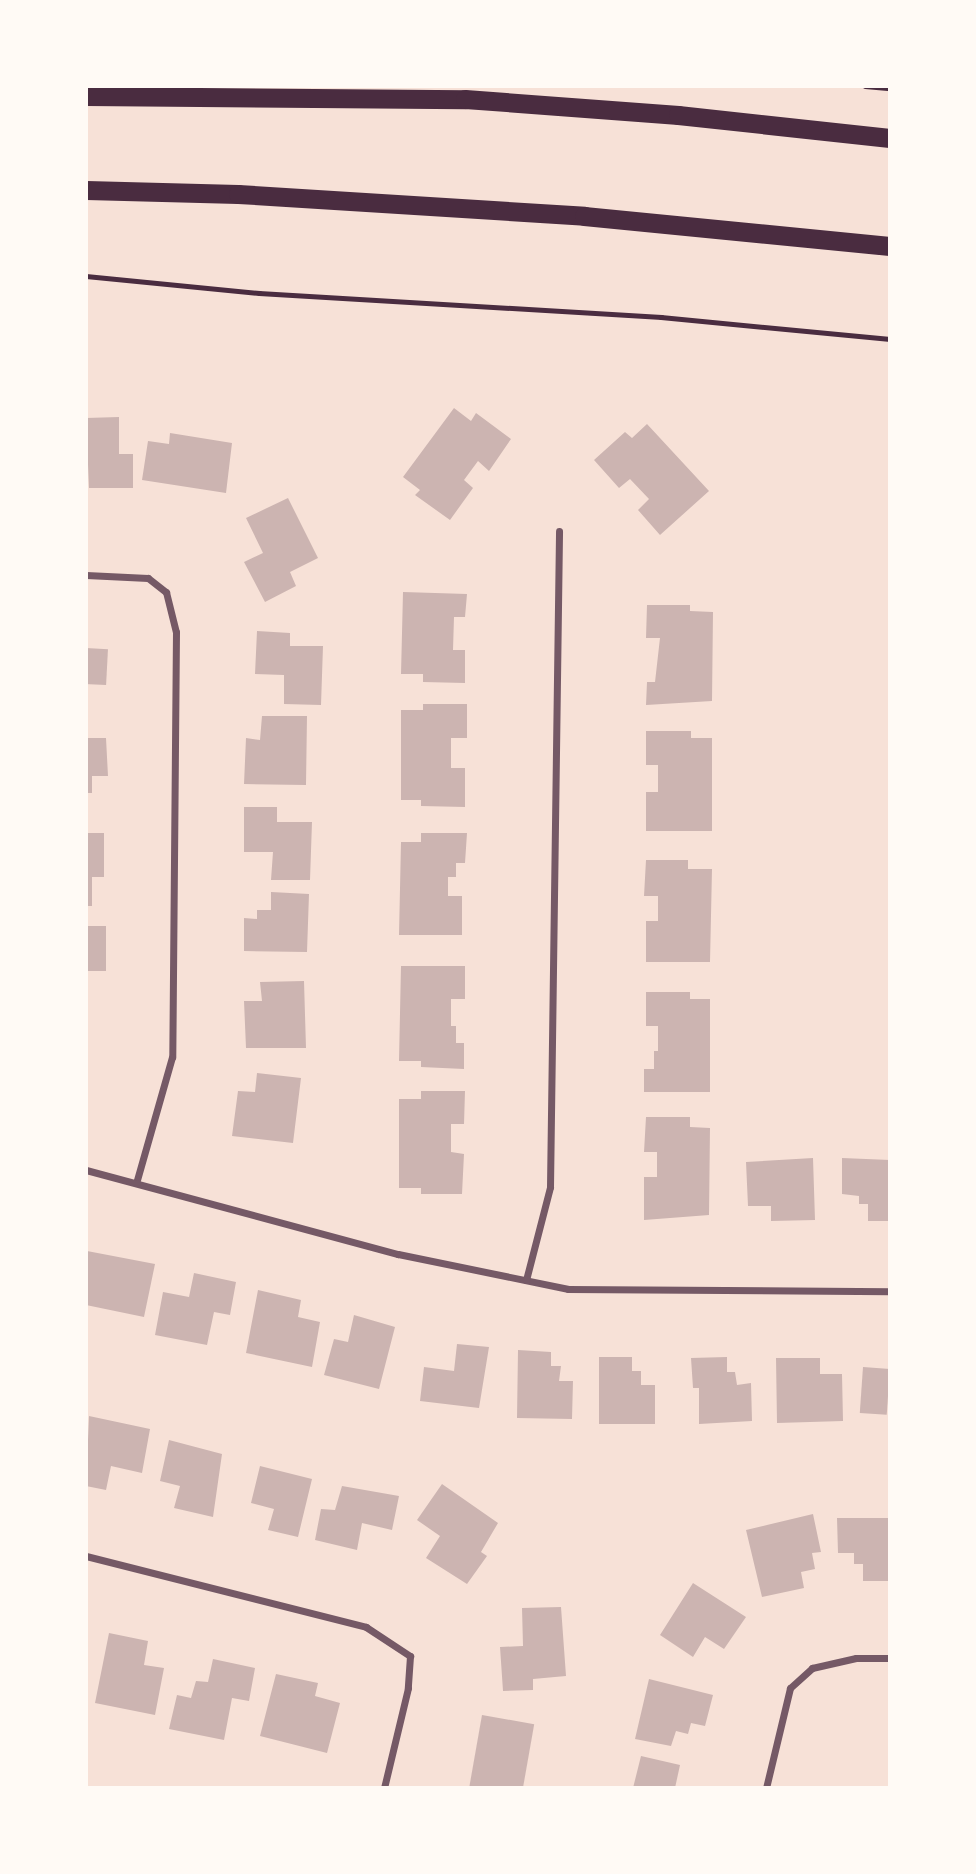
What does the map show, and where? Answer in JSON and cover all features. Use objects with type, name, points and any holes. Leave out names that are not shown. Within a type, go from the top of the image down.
[{"type":"highway","points":[[86,96],[465,99],[678,115],[890,138]]},
{"type":"highway","points":[[86,190],[238,194],[584,216],[890,246]]},
{"type":"street","points":[[526,1280],[550,1187],[559,531]]},
{"type":"street","points":[[86,575],[148,578],[166,592],[176,632],[172,1057],[136,1183]]},
{"type":"street","points":[[86,1170],[398,1254],[568,1289],[890,1291]]},
{"type":"street","points":[[86,1556],[366,1627],[410,1656],[408,1688],[384,1788]]},
{"type":"street","points":[[766,1788],[790,1688],[812,1668],[856,1658],[890,1658]]},
{"type":"path","points":[[865,86],[890,88]]},
{"type":"path","points":[[86,276],[246,292],[661,317],[890,339]]},
{"type":"building","points":[[454,408],[471,421],[476,413],[511,439],[489,471],[478,461],[464,480],[473,488],[450,520],[415,495],[420,490],[403,477]]},
{"type":"building","points":[[119,417],[119,454],[133,454],[133,488],[89,488],[86,418]]},
{"type":"building","points":[[647,424],[709,491],[660,535],[638,510],[649,499],[630,479],[619,488],[594,460],[625,432],[632,438]]},
{"type":"building","points":[[170,433],[232,443],[226,493],[142,480],[148,441],[169,444]]},
{"type":"building","points":[[288,498],[318,558],[290,572],[296,586],[265,602],[244,562],[263,553],[246,518]]},
{"type":"building","points":[[403,592],[467,594],[465,617],[454,617],[453,650],[465,650],[465,683],[423,682],[423,674],[401,674]]},
{"type":"building","points":[[647,605],[690,605],[690,611],[713,612],[712,701],[646,705],[647,682],[655,682],[660,638],[646,638]]},
{"type":"building","points":[[257,631],[290,633],[290,646],[323,646],[321,705],[284,704],[284,675],[255,674]]},
{"type":"building","points":[[86,648],[108,649],[106,685],[86,684]]},
{"type":"building","points":[[423,704],[467,704],[467,738],[451,738],[451,768],[465,768],[465,807],[421,806],[421,800],[401,800],[401,710],[423,710]]},
{"type":"building","points":[[262,716],[307,716],[306,785],[244,784],[246,738],[260,740]]},
{"type":"building","points":[[646,731],[691,731],[691,738],[712,738],[712,831],[646,831],[646,792],[658,792],[658,765],[646,765]]},
{"type":"building","points":[[86,738],[106,738],[108,776],[92,776],[92,793],[86,793]]},
{"type":"building","points":[[244,807],[277,807],[277,822],[312,822],[310,880],[271,880],[273,852],[244,852]]},
{"type":"building","points":[[86,833],[104,833],[104,877],[92,877],[92,906],[86,906]]},
{"type":"building","points":[[421,833],[467,833],[465,863],[456,863],[456,877],[448,877],[448,896],[462,896],[462,935],[399,935],[401,842],[421,842]]},
{"type":"building","points":[[646,860],[688,860],[688,869],[712,869],[710,962],[646,962],[646,921],[658,921],[658,896],[644,896]]},
{"type":"building","points":[[271,892],[309,894],[307,952],[244,951],[244,918],[257,919],[257,910],[271,910]]},
{"type":"building","points":[[86,926],[106,926],[106,971],[86,971]]},
{"type":"building","points":[[401,966],[465,966],[465,999],[451,999],[451,1026],[456,1026],[456,1043],[464,1043],[464,1069],[421,1067],[421,1061],[399,1061]]},
{"type":"building","points":[[304,981],[306,1048],[246,1048],[244,1001],[262,1001],[260,982]]},
{"type":"building","points":[[646,992],[690,992],[690,999],[710,999],[710,1092],[644,1092],[644,1069],[654,1069],[654,1051],[658,1051],[658,1026],[646,1026]]},
{"type":"building","points":[[257,1073],[301,1078],[293,1143],[232,1136],[238,1091],[255,1092]]},
{"type":"building","points":[[421,1091],[465,1091],[464,1124],[451,1124],[451,1152],[464,1154],[462,1194],[421,1194],[421,1188],[399,1188],[399,1099],[421,1099]]},
{"type":"building","points":[[646,1117],[690,1117],[690,1127],[710,1128],[709,1215],[644,1220],[644,1177],[657,1177],[657,1152],[644,1152]]},
{"type":"building","points":[[813,1158],[815,1220],[771,1221],[771,1206],[748,1206],[746,1162]]},
{"type":"building","points":[[842,1158],[890,1160],[890,1221],[868,1221],[868,1204],[859,1204],[859,1196],[842,1194]]},
{"type":"building","points":[[87,1251],[155,1264],[144,1317],[86,1305]]},
{"type":"building","points":[[194,1273],[236,1282],[230,1315],[214,1312],[207,1345],[155,1335],[163,1292],[189,1297]]},
{"type":"building","points":[[258,1290],[301,1300],[298,1317],[320,1322],[312,1367],[246,1353]]},
{"type":"building","points":[[354,1315],[395,1327],[379,1389],[324,1375],[334,1339],[348,1342]]},
{"type":"building","points":[[457,1344],[489,1347],[479,1408],[420,1401],[424,1367],[454,1371]]},
{"type":"building","points":[[518,1350],[551,1352],[551,1366],[561,1366],[559,1381],[573,1381],[572,1419],[517,1418]]},
{"type":"building","points":[[599,1357],[632,1357],[632,1371],[641,1371],[641,1385],[655,1385],[655,1424],[599,1424]]},
{"type":"building","points":[[727,1357],[727,1372],[735,1372],[737,1385],[751,1383],[752,1421],[699,1424],[699,1388],[693,1388],[691,1358]]},
{"type":"building","points":[[776,1358],[820,1358],[820,1374],[842,1374],[843,1421],[777,1423]]},
{"type":"building","points":[[863,1367],[890,1369],[887,1415],[860,1413]]},
{"type":"building","points":[[89,1416],[150,1429],[142,1473],[111,1466],[106,1490],[86,1486]]},
{"type":"building","points":[[169,1440],[222,1454],[213,1517],[174,1508],[180,1486],[160,1481]]},
{"type":"building","points":[[260,1466],[312,1479],[298,1537],[268,1530],[274,1509],[251,1503]]},
{"type":"building","points":[[442,1484],[498,1523],[481,1552],[487,1556],[467,1584],[426,1558],[440,1536],[417,1520]]},
{"type":"building","points":[[342,1486],[399,1496],[392,1530],[362,1523],[357,1550],[315,1540],[321,1509],[335,1510]]},
{"type":"building","points":[[813,1514],[821,1552],[812,1553],[815,1569],[801,1572],[804,1588],[762,1597],[746,1530]]},
{"type":"building","points":[[837,1518],[890,1518],[890,1581],[863,1581],[863,1564],[854,1564],[854,1553],[838,1553]]},
{"type":"building","points":[[693,1583],[746,1617],[724,1649],[705,1637],[693,1657],[660,1635]]},
{"type":"building","points":[[561,1607],[566,1676],[533,1679],[533,1690],[503,1691],[500,1647],[523,1646],[522,1608]]},
{"type":"building","points":[[109,1633],[148,1641],[144,1665],[164,1668],[155,1715],[95,1703]]},
{"type":"building","points":[[213,1659],[255,1668],[249,1701],[232,1698],[224,1740],[169,1729],[177,1695],[191,1698],[196,1681],[208,1682]]},
{"type":"building","points":[[276,1674],[318,1683],[315,1696],[340,1703],[327,1753],[260,1736]]},
{"type":"building","points":[[649,1679],[713,1695],[705,1726],[691,1723],[688,1734],[676,1731],[671,1746],[635,1739]]},
{"type":"building","points":[[482,1715],[534,1724],[523,1788],[469,1786]]},
{"type":"building","points":[[641,1756],[680,1765],[675,1788],[633,1788]]}]
